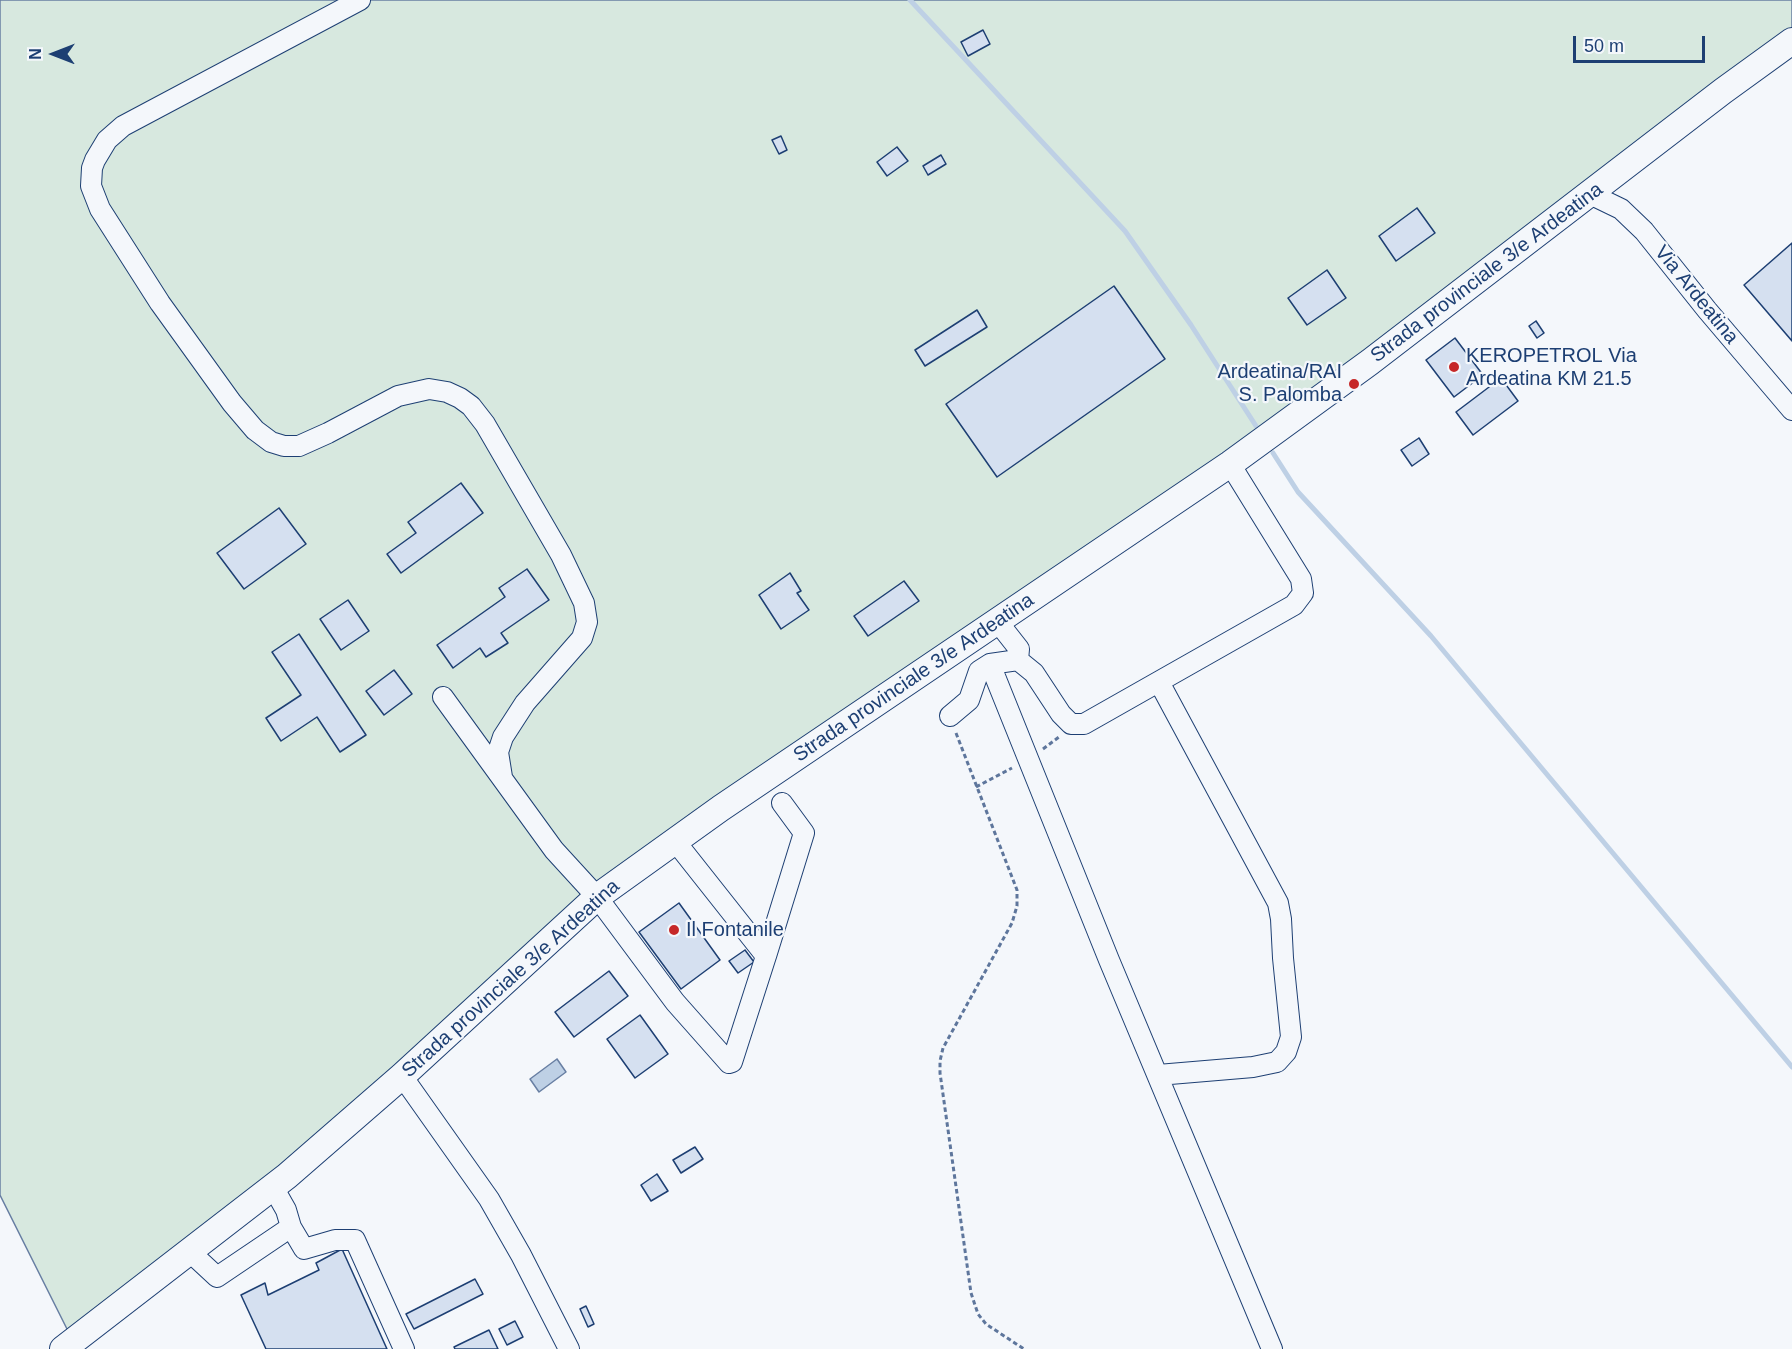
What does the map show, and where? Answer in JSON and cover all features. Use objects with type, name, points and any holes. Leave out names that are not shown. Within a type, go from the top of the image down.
[{"type":"main road","name":"Strada provinciale 3/e Ardeatina","points":[[63,1349],[273,1186],[402,1076],[597,897],[997,621],[1230,465],[1370,362],[1723,91],[1792,41]]},
{"type":"street","points":[[360,0],[123,126],[107,140],[98,153],[92,168],[91,186],[100,210],[160,303],[232,403],[255,429],[271,442],[291,447],[306,443],[398,396],[429,389],[447,392],[460,398],[471,406],[485,424],[561,555],[584,603],[587,622],[582,638],[525,703],[503,737],[498,752],[502,777]]},
{"type":"street","points":[[1723,91],[1792,28]]},
{"type":"street","name":"Via Ardeatina","points":[[1590,194],[1620,209],[1644,231],[1792,410]]},
{"type":"street","points":[[950,716],[969,700],[979,671],[990,664],[1018,660],[1034,673],[1061,714],[1071,724],[1084,724],[1294,605],[1303,593],[1301,579],[1230,465]]},
{"type":"street","points":[[997,621],[1019,649],[1018,660]]},
{"type":"street","points":[[990,664],[1272,1349]]},
{"type":"street","points":[[1158,1075],[1253,1067],[1277,1062],[1286,1052],[1291,1036],[1278,903],[1159,682]]},
{"type":"street","points":[[443,697],[555,850],[597,897],[675,1002],[729,1063],[732,1062],[804,833],[782,803]]},
{"type":"street","points":[[675,841],[766,956]]},
{"type":"street","points":[[402,1076],[489,1199],[570,1349]]},
{"type":"street","points":[[273,1186],[286,1210],[291,1227],[304,1249],[335,1240],[356,1240],[404,1349]]},
{"type":"street","points":[[189,1251],[217,1277],[291,1227]]},
{"type":"path","points":[[950,716],[1017,890],[1017,906],[1012,923],[943,1047],[940,1073],[971,1293],[978,1314],[986,1324],[1024,1349]]},
{"type":"shaded area","points":[[0,0],[1792,0],[1792,47],[1230,464],[675,841],[73,1341],[0,1195]]},
{"type":"water","points":[[557,1059],[566,1072],[539,1092],[530,1079]]},
{"type":"building","points":[[983,30],[990,44],[968,56],[961,42]]},
{"type":"building","points":[[781,136],[787,150],[779,154],[772,140]]},
{"type":"building","points":[[897,147],[908,161],[887,176],[877,162]]},
{"type":"building","points":[[941,155],[946,164],[928,175],[923,166]]},
{"type":"building","points":[[1417,208],[1435,233],[1396,261],[1379,236]]},
{"type":"building","points":[[1792,243],[1792,341],[1744,285]]},
{"type":"building","points":[[1327,270],[1346,298],[1307,325],[1288,298]]},
{"type":"building","points":[[1114,286],[1165,359],[997,477],[946,404]]},
{"type":"building","points":[[977,310],[987,327],[925,366],[915,350]]},
{"type":"building","points":[[1536,321],[1544,333],[1537,338],[1529,326]]},
{"type":"building","name":"KEROPETROL Via Ardeatina KM 21.5","points":[[1455,338],[1483,375],[1454,397],[1426,360]]},
{"type":"building","points":[[1501,378],[1518,401],[1473,435],[1456,412]]},
{"type":"building","points":[[1419,438],[1429,454],[1412,466],[1401,450]]},
{"type":"building","points":[[461,483],[483,513],[401,573],[387,554],[416,533],[408,522]]},
{"type":"building","points":[[279,508],[306,544],[244,589],[217,553]]},
{"type":"building","points":[[527,569],[549,600],[501,633],[508,643],[486,657],[480,648],[453,668],[437,645],[505,597],[499,588]]},
{"type":"building","points":[[790,573],[801,591],[797,593],[809,610],[781,629],[759,595]]},
{"type":"building","points":[[904,581],[919,601],[868,636],[854,616]]},
{"type":"building","points":[[348,600],[369,631],[341,650],[320,619]]},
{"type":"building","points":[[299,634],[366,735],[340,752],[317,717],[281,741],[266,718],[301,695],[272,652]]},
{"type":"building","points":[[394,670],[412,694],[384,715],[366,691]]},
{"type":"building","points":[[679,903],[720,960],[681,989],[639,932]]},
{"type":"building","points":[[745,950],[754,962],[738,973],[729,961]]},
{"type":"building","points":[[609,971],[628,996],[574,1037],[555,1012]]},
{"type":"building","points":[[640,1015],[668,1054],[635,1078],[607,1039]]},
{"type":"building","points":[[695,1147],[703,1159],[681,1173],[673,1160]]},
{"type":"building","points":[[657,1174],[668,1191],[651,1201],[641,1185]]},
{"type":"building","points":[[342,1249],[387,1349],[266,1349],[241,1295],[265,1283],[268,1295],[319,1270],[316,1263]]},
{"type":"building","points":[[475,1279],[483,1294],[414,1329],[406,1314]]},
{"type":"building","points":[[586,1306],[594,1324],[588,1327],[580,1309]]},
{"type":"building","points":[[515,1321],[523,1337],[507,1345],[499,1329]]},
{"type":"building","points":[[489,1330],[498,1349],[455,1349],[454,1347]]},
{"type":"waterway","points":[[910,0],[1125,231],[1191,325],[1256,426]]},
{"type":"waterway","points":[[1273,453],[1298,492],[1431,636],[1792,1067]]},
{"type":"place","name":"KEROPETROL Via Ardeatina KM 21.5","points":[[1454,367]]},
{"type":"place","name":"Ardeatina/RAI S. Palomba","points":[[1354,384]]},
{"type":"place","name":"Il Fontanile","points":[[674,930]]}]
